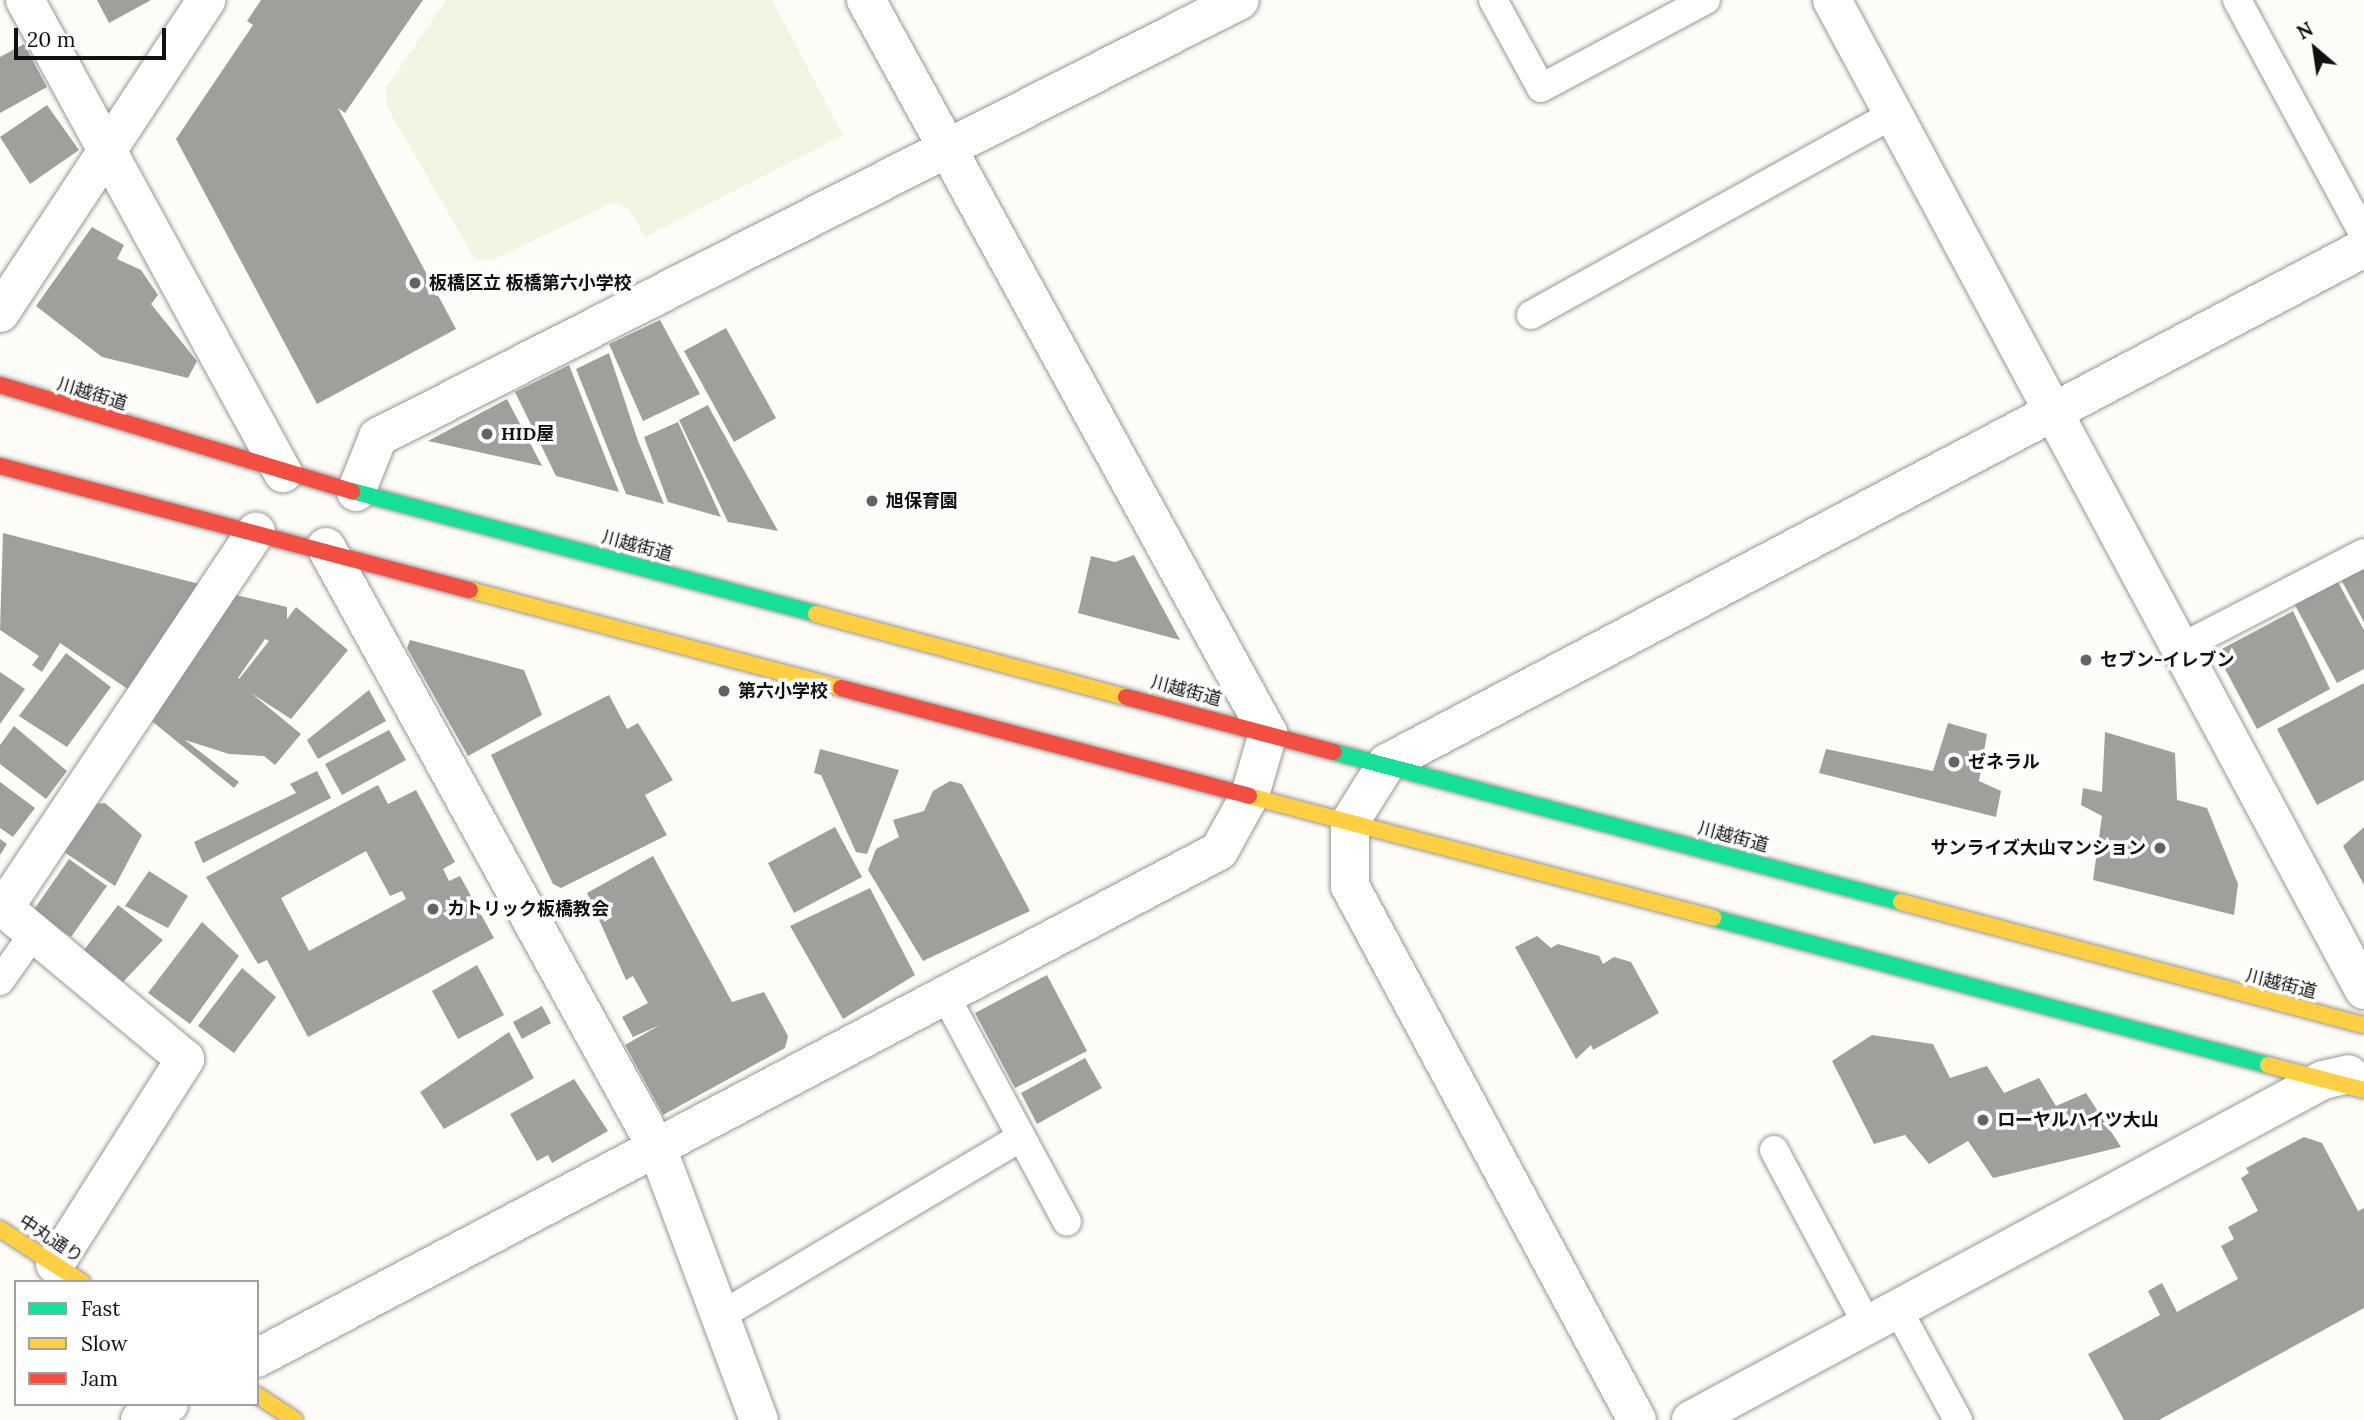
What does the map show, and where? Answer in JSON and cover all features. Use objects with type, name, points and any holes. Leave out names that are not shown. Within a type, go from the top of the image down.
[{"type":"main road","name":"川越街道","points":[[0,385],[283,473],[1387,763],[2364,1024]]},
{"type":"main road","points":[[0,466],[326,547],[2364,1090]]},
{"type":"main road","name":"中丸通り","points":[[0,1229],[68,1273]]},
{"type":"main road","points":[[259,1396],[295,1420]]},
{"type":"street","points":[[24,0],[283,473]]},
{"type":"street","points":[[0,313],[106,146],[206,0]]},
{"type":"street","points":[[259,1357],[658,1150],[1219,851],[1250,795],[1268,733],[944,149],[866,0]]},
{"type":"street","points":[[356,492],[378,437],[1240,0]]},
{"type":"street","points":[[1832,0],[2364,990]]},
{"type":"street","points":[[1637,1420],[1350,886],[1350,822],[1387,763],[2364,248]]},
{"type":"street","points":[[68,1273],[185,1059],[4,908],[256,531]]},
{"type":"street","points":[[326,547],[658,1150],[759,1420]]},
{"type":"street","points":[[1691,1420],[2323,1080],[2364,1070]]},
{"type":"street","points":[[140,1420],[165,1406]]},
{"type":"lane","points":[[1493,0],[1541,88],[1706,0]]},
{"type":"lane","points":[[2237,0],[2364,235]]},
{"type":"lane","points":[[1531,315],[1894,114]]},
{"type":"lane","points":[[2180,648],[2364,553]]},
{"type":"lane","points":[[0,981],[34,933]]},
{"type":"lane","points":[[946,997],[1067,1222]]},
{"type":"lane","points":[[720,1316],[1021,1137]]},
{"type":"lane","points":[[1774,1150],[1882,1316],[1958,1420]]},
{"type":"green space","points":[[446,0],[772,0],[843,135],[645,237],[629,209],[614,202],[493,260],[475,259],[387,107],[386,88]]},
{"type":"building","points":[[97,0],[151,0],[109,23]]},
{"type":"building","points":[[261,0],[423,0],[345,113],[338,108],[456,329],[317,404],[176,139],[253,25],[247,21]]},
{"type":"building","points":[[24,44],[47,87],[0,113],[0,57]]},
{"type":"building","points":[[47,105],[79,150],[30,184],[0,137]]},
{"type":"building","points":[[92,227],[124,245],[117,259],[141,270],[158,295],[151,304],[197,361],[188,378],[102,357],[36,306]]},
{"type":"building","points":[[660,320],[700,394],[643,421],[609,344]]},
{"type":"building","points":[[726,328],[776,418],[734,442],[684,351]]},
{"type":"building","points":[[609,353],[638,441],[664,504],[626,494],[576,369]]},
{"type":"building","points":[[569,365],[619,492],[556,476],[515,392]]},
{"type":"building","points":[[507,399],[542,466],[428,441]]},
{"type":"building","points":[[708,405],[778,531],[728,522],[679,420]]},
{"type":"building","points":[[678,422],[721,517],[668,502],[644,437]]},
{"type":"building","points":[[3,533],[203,585],[132,692],[60,643],[42,672],[32,665],[39,656],[0,630]]},
{"type":"building","points":[[1134,555],[1180,640],[1078,613],[1091,556],[1115,562]]},
{"type":"building","points":[[2364,560],[2364,622],[2338,574]]},
{"type":"building","points":[[2332,571],[2364,630],[2364,669],[2337,683],[2289,594]]},
{"type":"building","points":[[236,595],[287,607],[287,619],[296,607],[348,650],[291,719],[251,693],[301,734],[275,765],[264,756],[229,754],[185,740],[239,782],[234,788],[148,718]],"holes":[[[265,639],[269,641],[239,679]]]},
{"type":"building","points":[[2293,611],[2330,689],[2257,729],[2216,652]]},
{"type":"building","points":[[410,640],[524,670],[542,715],[468,756],[407,648]]},
{"type":"building","points":[[66,653],[111,687],[67,747],[19,716]]},
{"type":"building","points":[[0,672],[25,689],[0,724]]},
{"type":"building","points":[[2364,683],[2364,780],[2317,805],[2277,729]]},
{"type":"building","points":[[369,690],[386,721],[318,759],[307,740]]},
{"type":"building","points":[[609,695],[627,729],[638,723],[673,780],[645,795],[667,835],[561,888],[553,884],[491,755]]},
{"type":"building","points":[[1948,723],[1987,734],[1979,781],[2001,791],[1996,817],[1819,773],[1826,749],[1933,771]]},
{"type":"building","points":[[14,726],[67,771],[46,799],[0,764],[0,745]]},
{"type":"building","points":[[389,730],[406,760],[342,795],[325,764]]},
{"type":"building","name":"サンライズ大山マンション","points":[[2105,732],[2175,753],[2177,800],[2207,808],[2238,884],[2234,915],[2093,880],[2102,816],[2081,805],[2083,788],[2102,792]]},
{"type":"building","points":[[820,749],[899,770],[867,854],[856,852],[821,775],[814,773]]},
{"type":"building","points":[[317,771],[331,798],[203,863],[194,842],[296,793],[290,784]]},
{"type":"building","points":[[950,781],[962,784],[1030,911],[923,961],[868,870],[876,849],[899,837],[893,820],[924,811],[933,791]]},
{"type":"building","points":[[0,782],[35,808],[13,837],[0,828]]},
{"type":"building","name":"カトリック板橋教会","points":[[378,785],[388,804],[416,790],[455,862],[443,869],[449,881],[460,876],[494,938],[308,1037],[267,960],[258,964],[206,877]],"holes":[[[366,851],[390,896],[402,891],[406,899],[309,951],[281,898]]]},
{"type":"building","points":[[105,803],[142,835],[115,886],[64,852],[97,804]]},
{"type":"building","points":[[835,827],[862,877],[794,913],[768,863]]},
{"type":"building","points":[[2364,827],[2364,885],[2343,846]]},
{"type":"building","points":[[0,839],[7,844],[0,855]]},
{"type":"building","points":[[653,856],[732,1002],[764,992],[788,1036],[785,1048],[663,1115],[625,1045],[660,1025],[633,1037],[622,1017],[648,1003],[633,976],[626,980],[587,893]]},
{"type":"building","points":[[69,859],[107,886],[71,937],[33,911]]},
{"type":"building","points":[[149,871],[188,896],[168,928],[125,906]]},
{"type":"building","points":[[870,888],[915,975],[843,1019],[790,926]]},
{"type":"building","points":[[118,905],[163,940],[121,984],[81,954]]},
{"type":"building","points":[[202,922],[239,956],[190,1024],[148,993]]},
{"type":"building","points":[[1537,936],[1551,948],[1558,944],[1599,956],[1603,964],[1614,957],[1631,962],[1659,1013],[1593,1050],[1591,1045],[1576,1059],[1515,947]]},
{"type":"building","points":[[477,965],[504,1015],[458,1039],[432,991]]},
{"type":"building","points":[[242,968],[276,997],[234,1053],[198,1026]]},
{"type":"building","points":[[1047,975],[1087,1051],[1015,1088],[975,1013]]},
{"type":"building","points":[[542,1006],[551,1023],[522,1039],[513,1022]]},
{"type":"building","points":[[509,1032],[534,1078],[444,1129],[420,1092]]},
{"type":"building","name":"ローヤルハイツ大山","points":[[1872,1035],[1933,1044],[1950,1078],[1987,1066],[2004,1093],[2039,1078],[2056,1106],[2086,1093],[2121,1147],[1993,1178],[1968,1141],[1929,1164],[1905,1135],[1874,1144],[1832,1061]]},
{"type":"building","points":[[1085,1058],[1102,1088],[1037,1124],[1021,1093]]},
{"type":"building","points":[[574,1079],[608,1131],[552,1163],[548,1155],[537,1161],[510,1114]]},
{"type":"building","points":[[2304,1137],[2322,1143],[2358,1211],[2364,1208],[2364,1308],[2159,1420],[2124,1420],[2088,1354],[2160,1315],[2148,1291],[2162,1283],[2177,1312],[2238,1279],[2221,1246],[2234,1239],[2228,1227],[2258,1211],[2241,1178],[2249,1173],[2246,1168]]},
{"type":"traffic: fast","points":[[352,491],[816,614]]},
{"type":"traffic: fast","points":[[1334,752],[1901,902]]},
{"type":"traffic: fast","points":[[1713,918],[2268,1065]]},
{"type":"traffic: slow","points":[[470,590],[841,688]]},
{"type":"traffic: slow","points":[[816,614],[1126,697]]},
{"type":"traffic: slow","points":[[1249,796],[1713,918]]},
{"type":"traffic: slow","points":[[1901,902],[2364,1025]]},
{"type":"traffic: slow","points":[[2268,1065],[2364,1090]]},
{"type":"traffic: slow","points":[[0,1229],[79,1280]]},
{"type":"traffic: slow","points":[[259,1396],[295,1420]]},
{"type":"traffic: jam","points":[[0,385],[352,491]]},
{"type":"traffic: jam","points":[[0,466],[470,590]]},
{"type":"traffic: jam","points":[[841,688],[1249,796]]},
{"type":"traffic: jam","points":[[1126,697],[1334,752]]},
{"type":"place","name":"板橋区立 板橋第六小学校","points":[[415,283]]},
{"type":"place","name":"HID屋","points":[[487,434]]},
{"type":"place","name":"旭保育園","points":[[872,501]]},
{"type":"place","name":"セブン-イレブン","points":[[2086,660]]},
{"type":"place","name":"第六小学校","points":[[724,691]]},
{"type":"place","name":"ゼネラル","points":[[1954,762]]},
{"type":"place","name":"サンライズ大山マンション","points":[[2160,848]]},
{"type":"place","name":"カトリック板橋教会","points":[[433,909]]},
{"type":"place","name":"ローヤルハイツ大山","points":[[1983,1120]]}]
